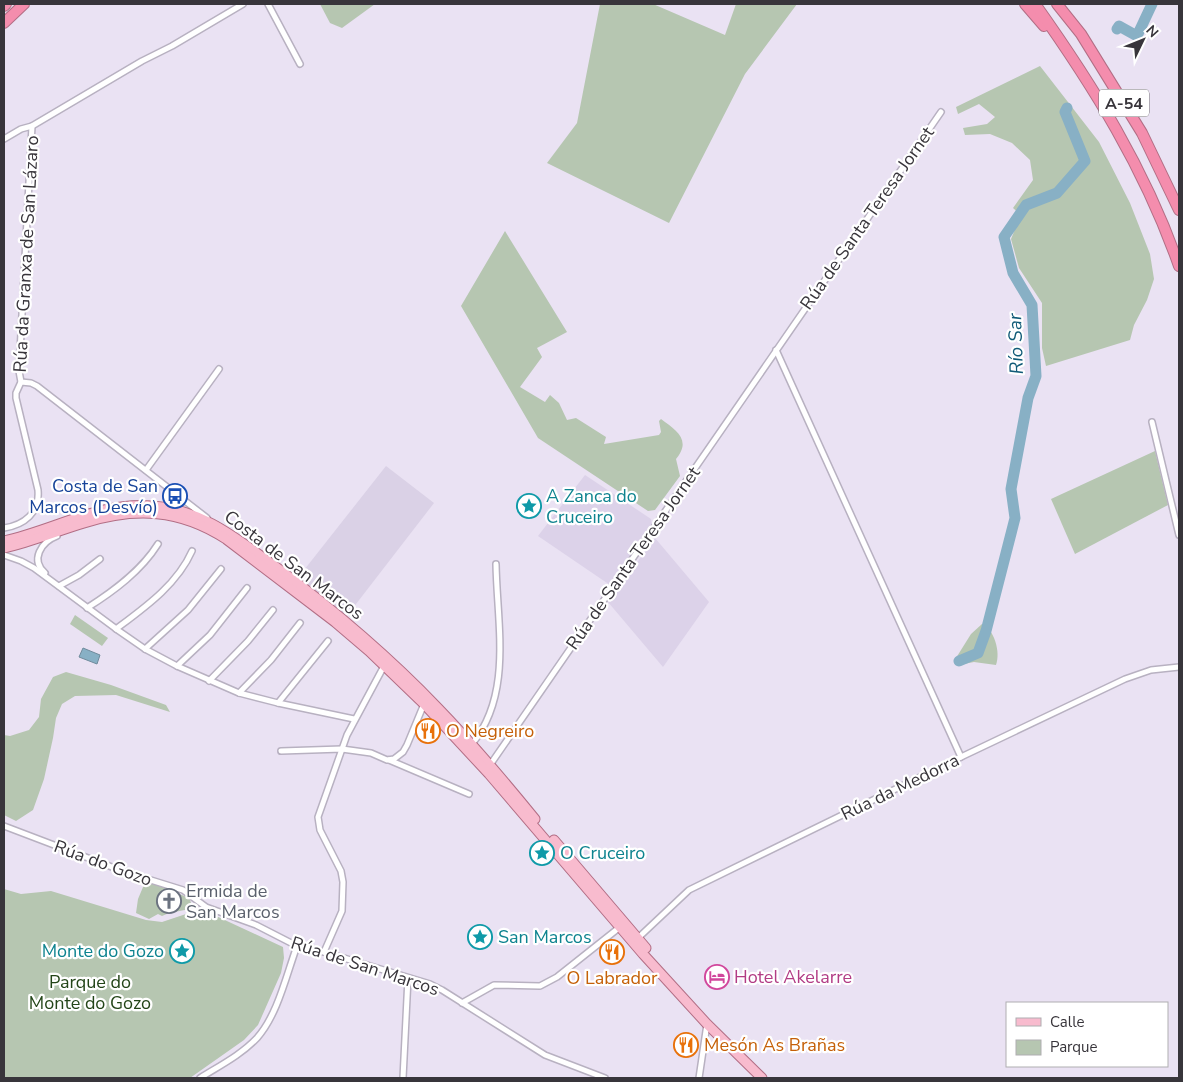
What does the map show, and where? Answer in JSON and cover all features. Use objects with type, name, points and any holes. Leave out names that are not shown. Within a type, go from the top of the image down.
[{"type":"highway","points":[[4,23],[24,4]]},
{"type":"highway","points":[[1025,4],[1052,37],[1072,57]]},
{"type":"highway","name":"A-54","points":[[1035,4],[1072,57],[1126,143],[1162,220],[1179,266]]},
{"type":"highway","name":"A-54","points":[[1057,4],[1081,34],[1142,133],[1179,210]]},
{"type":"main road","name":"Costa de San Marcos","points":[[4,541],[30,535],[76,518],[114,507],[142,505],[183,510],[217,529],[302,587],[356,630],[424,698]]},
{"type":"main road","points":[[162,513],[183,510]]},
{"type":"main road","name":"Costa de San Marcos","points":[[4,548],[26,543],[84,522],[124,513],[162,513],[217,529],[369,651],[382,670],[392,673],[424,698]]},
{"type":"main road","points":[[356,630],[367,645],[382,659],[382,670]]},
{"type":"main road","points":[[382,670],[390,665],[472,744],[638,938],[707,1024],[762,1078]]},
{"type":"main road","points":[[424,698],[451,732],[643,954],[689,1003]]},
{"type":"main road","points":[[451,732],[463,739],[484,763],[490,765]]},
{"type":"main road","points":[[490,765],[491,771],[520,805],[531,823]]},
{"type":"main road","points":[[620,927],[638,938]]},
{"type":"main road","points":[[638,938],[643,954]]},
{"type":"street","name":"Rúa da Granxa de San Lázaro","points":[[4,139],[21,129],[32,126],[243,4]]},
{"type":"street","points":[[268,4],[300,64]]},
{"type":"street","name":"Rúa de Santa Teresa Jornet","points":[[490,765],[941,112]]},
{"type":"street","name":"Rúa da Granxa de San Lázaro","points":[[4,528],[18,525],[30,517],[38,501],[38,490],[16,398],[21,382],[19,371],[32,126]]},
{"type":"street","points":[[776,350],[960,757]]},
{"type":"street","points":[[146,470],[219,369]]},
{"type":"street","name":"Rúa da Granxa de San Lázaro","points":[[21,382],[37,386],[146,470],[177,495],[183,510]]},
{"type":"street","points":[[1152,422],[1179,535]]},
{"type":"street","points":[[84,522],[67,533],[52,538],[40,550],[38,564],[52,580],[87,608],[145,648],[209,681],[240,693],[278,703],[354,719]]},
{"type":"street","points":[[87,608],[126,580],[158,544]]},
{"type":"street","points":[[116,629],[136,615],[163,590],[192,551]]},
{"type":"street","points":[[4,555],[21,561],[52,580]]},
{"type":"street","points":[[59,586],[79,575],[100,559]]},
{"type":"street","points":[[472,744],[482,733],[491,713],[498,684],[501,654],[496,564]]},
{"type":"street","points":[[145,648],[188,610],[221,569]]},
{"type":"street","points":[[177,666],[210,635],[247,588]]},
{"type":"street","points":[[209,681],[248,641],[273,610]]},
{"type":"street","points":[[240,693],[300,623]]},
{"type":"street","points":[[278,703],[328,641]]},
{"type":"street","name":"Rúa da Medorra","points":[[638,938],[689,890],[1124,679],[1151,670],[1179,667]]},
{"type":"street","points":[[324,952],[342,911],[343,882],[341,871],[320,830],[318,817],[354,719],[382,670]]},
{"type":"street","points":[[387,760],[394,759],[403,752],[424,698]]},
{"type":"street","points":[[281,750],[307,748],[342,749],[371,753],[469,794]]},
{"type":"street","name":"Rúa do Gozo","points":[[4,826],[125,872],[183,890],[200,902]]},
{"type":"street","name":"Rúa de San Marcos","points":[[200,902],[256,925],[297,946],[324,952],[430,984],[546,1055],[606,1078]]},
{"type":"street","points":[[462,1003],[494,986],[540,986],[557,978],[620,927]]},
{"type":"street","points":[[200,1078],[241,1052],[265,1028],[274,1012],[297,946]]},
{"type":"street","points":[[403,1078],[408,978]]},
{"type":"street","points":[[699,1078],[707,1024]]},
{"type":"shaded area","points":[[386,466],[434,503],[346,617],[297,579]]},
{"type":"shaded area","points":[[585,475],[651,519],[652,525],[610,585],[538,536]]},
{"type":"shaded area","points":[[655,538],[709,602],[663,667],[608,602]]},
{"type":"green space","points":[[320,4],[375,4],[342,28],[330,23]]},
{"type":"green space","points":[[600,4],[653,4],[725,35],[736,4],[797,4],[745,74],[669,223],[547,163],[577,123]]},
{"type":"green space","points":[[1040,66],[1099,142],[1130,203],[1150,254],[1154,279],[1147,300],[1134,325],[1130,340],[1046,366],[1042,348],[1042,303],[1019,268],[1011,239],[1021,215],[1013,208],[1033,180],[1030,160],[1012,143],[990,134],[965,135],[963,128],[987,124],[995,117],[979,104],[958,114],[956,107]]},
{"type":"green space","points":[[505,231],[567,332],[537,348],[542,357],[520,387],[545,402],[550,395],[559,403],[567,420],[576,418],[606,437],[604,444],[659,435],[661,432],[659,421],[661,419],[677,431],[683,446],[676,459],[680,476],[655,510],[648,511],[538,438],[461,306]]},
{"type":"green space","points":[[1155,451],[1168,505],[1075,554],[1051,499]]},
{"type":"green space","points":[[75,615],[108,638],[102,646],[70,624]]},
{"type":"green space","points":[[982,624],[993,636],[998,654],[996,665],[974,662],[959,665],[955,662],[956,658],[971,634]]},
{"type":"green space","points":[[66,672],[111,685],[166,705],[170,712],[116,695],[75,696],[62,704],[56,718],[44,779],[33,810],[16,821],[4,815],[4,735],[10,736],[29,730],[39,717],[41,699],[53,677]]},
{"type":"green space","points":[[146,880],[189,898],[192,905],[190,909],[162,916],[158,914],[149,919],[136,913],[138,899]]},
{"type":"green space","name":"Parque do Monte do Gozo","points":[[4,889],[21,894],[51,891],[146,920],[162,922],[201,909],[283,947],[284,958],[281,973],[258,1025],[244,1040],[190,1078],[4,1078]]},
{"type":"water","points":[[83,648],[100,655],[97,664],[79,657]]},
{"type":"waterway","name":"Río Sar","points":[[1117,29],[1119,26],[1137,36],[1152,4]]},
{"type":"waterway","name":"Río Sar","points":[[959,661],[978,653],[986,631],[1015,518],[1011,489],[1028,398],[1036,376],[1032,305],[1013,273],[1004,237],[1026,205],[1057,193],[1085,161],[1065,112],[1067,108]]},
{"type":"place","name":"Costa de San Marcos (Desvío)","points":[[175,496]]},
{"type":"place","name":"A Zanca do Cruceiro","points":[[529,506]]},
{"type":"place","name":"O Negreiro","points":[[428,731]]},
{"type":"place","name":"O Cruceiro","points":[[542,853]]},
{"type":"place","name":"Ermida de San Marcos","points":[[169,901]]},
{"type":"place","name":"San Marcos","points":[[480,937]]},
{"type":"place","name":"Monte do Gozo","points":[[182,951]]},
{"type":"place","name":"O Labrador","points":[[612,952]]},
{"type":"place","name":"Hotel Akelarre","points":[[717,977]]},
{"type":"place","name":"Mesón As Brañas","points":[[686,1045]]}]
